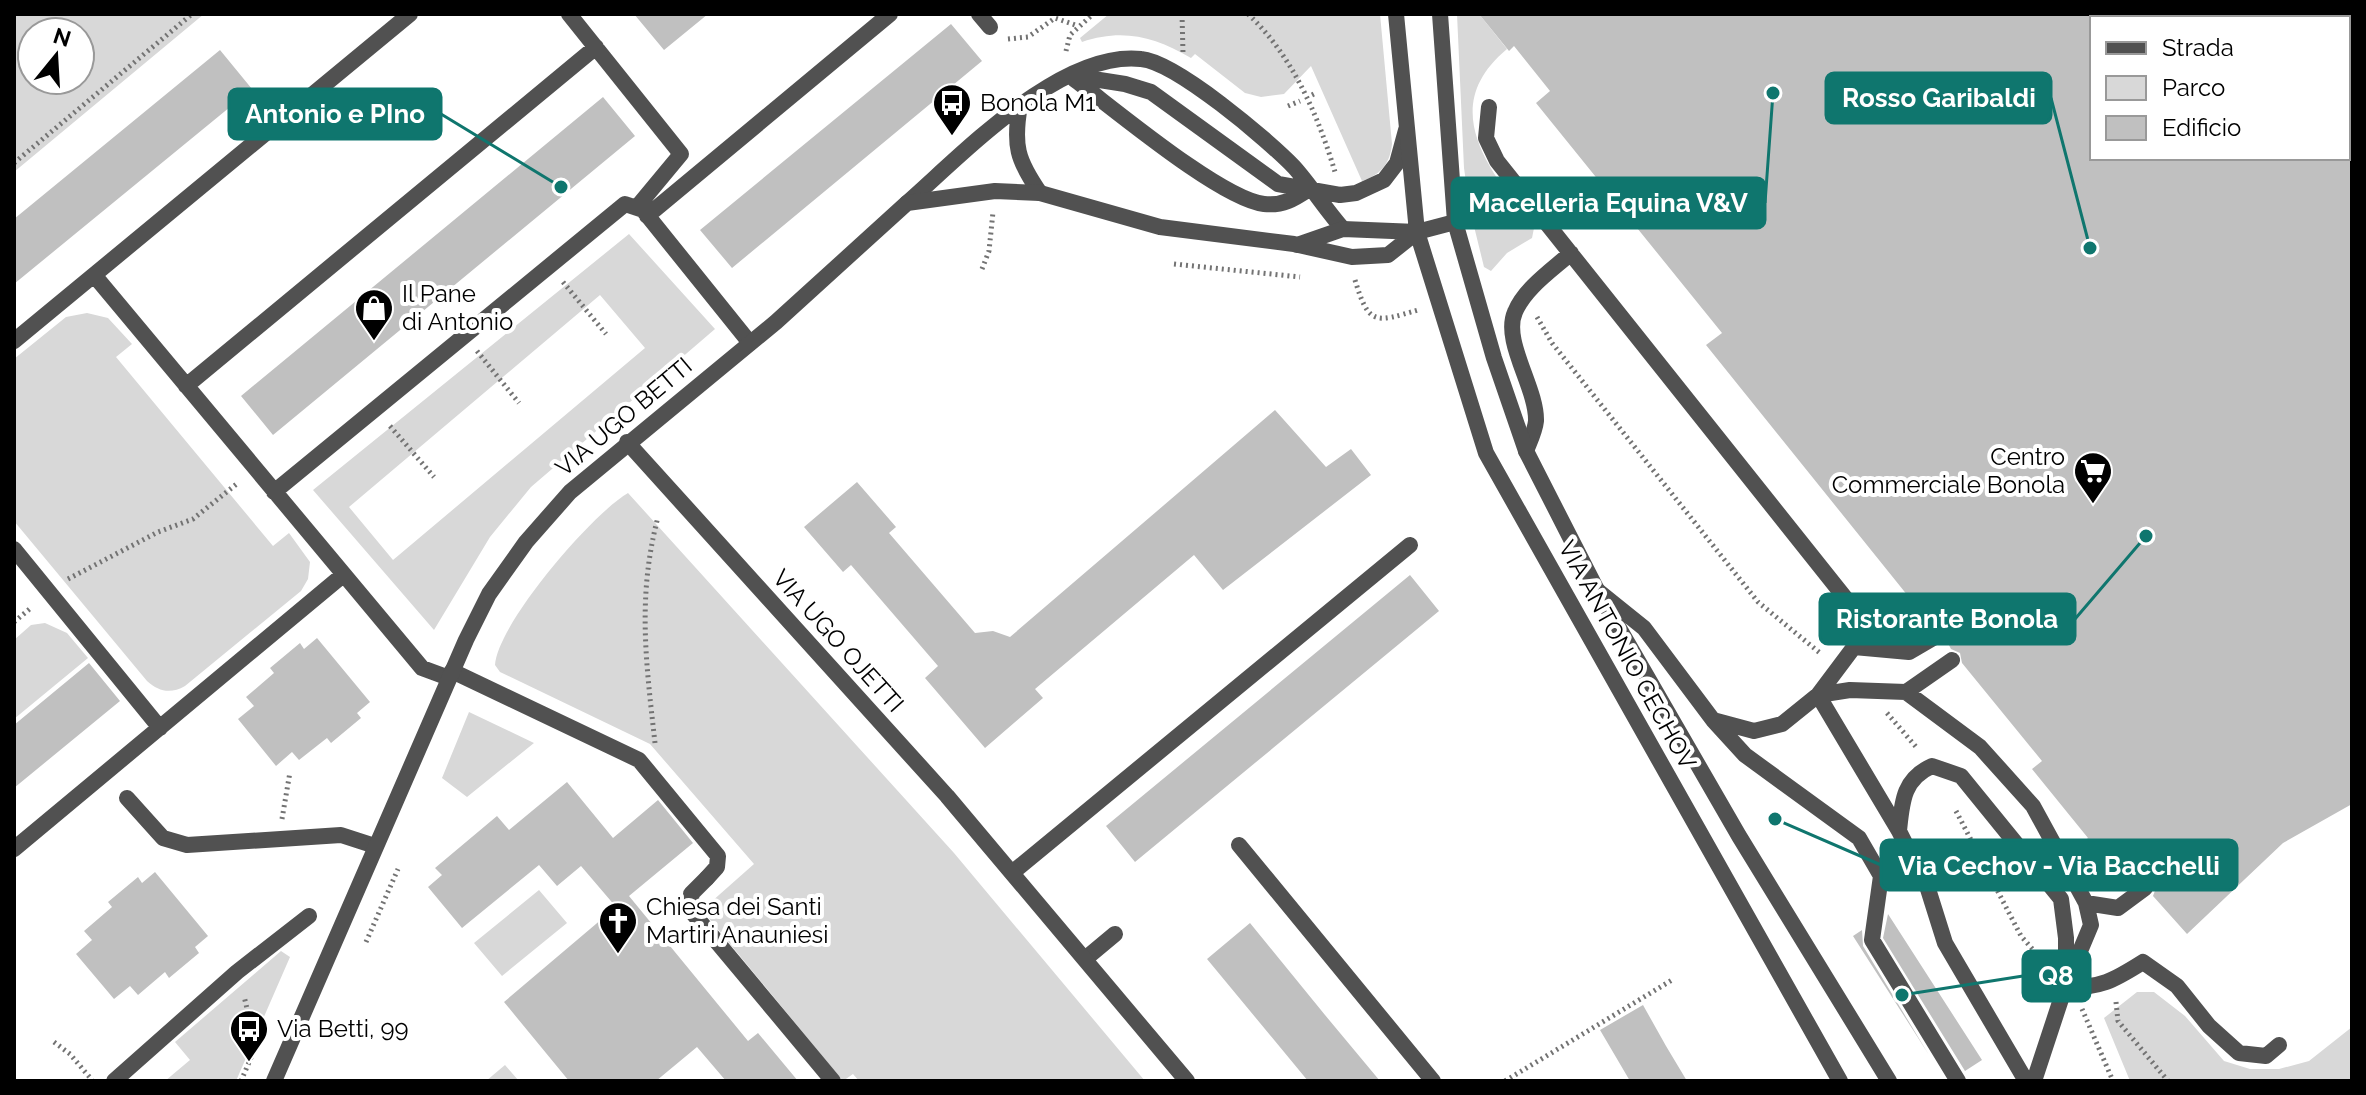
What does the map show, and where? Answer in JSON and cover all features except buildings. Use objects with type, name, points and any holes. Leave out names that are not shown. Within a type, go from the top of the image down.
[{"type":"street","points":[[14,341],[410,14]]},
{"type":"street","points":[[569,14],[681,154],[642,211]]},
{"type":"street","points":[[642,211],[890,14]]},
{"type":"street","points":[[979,14],[990,27]]},
{"type":"street","name":"VIA ANTONIO CECHOV","points":[[1396,14],[1417,232],[1486,453],[1840,1081]]},
{"type":"street","name":"VIA ANTONIO CECHOV","points":[[1440,14],[1455,222],[1494,358],[1526,451],[1597,590],[1739,836],[1889,1081]]},
{"type":"street","points":[[186,386],[596,47]]},
{"type":"street","points":[[1040,193],[1021,165],[1015,135],[1020,105],[1070,75],[1113,60],[1142,59],[1171,69],[1294,168],[1343,229]]},
{"type":"street","points":[[1070,75],[1125,84],[1151,92],[1278,184],[1340,195],[1374,186],[1397,163],[1407,125]]},
{"type":"street","points":[[1070,75],[1228,191],[1265,204],[1287,203],[1309,189]]},
{"type":"street","name":"VIA UGO BETTI","points":[[274,1081],[450,675],[489,594],[526,542],[570,492],[750,343],[1020,105]]},
{"type":"street","points":[[1489,107],[1485,127],[1489,149],[1858,614],[1854,647],[1909,652],[1933,638]]},
{"type":"street","points":[[907,203],[995,191],[1040,193],[1160,227],[1297,245],[1352,257],[1388,255],[1417,232]]},
{"type":"street","points":[[274,492],[619,207],[642,211],[750,343]]},
{"type":"street","points":[[1297,245],[1343,229],[1417,232],[1455,222]]},
{"type":"street","points":[[1526,451],[1535,427],[1535,410],[1512,333],[1513,317],[1523,299],[1571,253]]},
{"type":"street","points":[[94,275],[422,668],[450,675],[639,760],[718,856],[717,867],[691,894],[692,912],[833,1081]]},
{"type":"street","name":"VIA UGO OJETTI","points":[[627,442],[1013,872],[1187,1081]]},
{"type":"street","points":[[1013,872],[1410,545]]},
{"type":"street","points":[[14,549],[160,728]]},
{"type":"street","points":[[14,849],[343,575]]},
{"type":"street","name":"VIA ANTONIO CECHOV","points":[[1597,590],[1644,628],[1713,720],[1754,731],[1782,724],[1818,695],[1854,647],[1909,607]]},
{"type":"street","points":[[1906,692],[1952,660]]},
{"type":"street","points":[[2026,1081],[1945,943],[1928,889],[1899,831],[1818,695],[1850,690],[1906,692],[1980,747],[2033,806],[2086,903],[2091,925],[2065,987],[2034,1081]]},
{"type":"street","points":[[1713,720],[1745,755],[1859,838],[1881,876],[1872,940],[1958,1081]]},
{"type":"street","points":[[1899,831],[1908,783],[1920,771],[1932,766],[1961,776],[2061,899],[2066,938],[2065,987]]},
{"type":"street","points":[[127,798],[163,838],[187,845],[341,835],[375,846]]},
{"type":"street","points":[[1239,845],[1433,1081]]},
{"type":"street","points":[[2086,903],[2118,908],[2145,888]]},
{"type":"street","points":[[114,1081],[237,972],[309,916]]},
{"type":"street","points":[[1085,959],[1115,934]]},
{"type":"street","points":[[2065,987],[2095,988],[2114,981],[2143,962],[2177,986],[2209,1026],[2239,1053],[2266,1056],[2279,1045]]},
{"type":"path","points":[[14,163],[192,14]]},
{"type":"path","points":[[1066,52],[1070,35],[1093,14]]},
{"type":"path","points":[[1182,14],[1183,59]]},
{"type":"path","points":[[1248,14],[1288,62],[1333,166]]},
{"type":"path","points":[[990,27],[1004,37],[1020,40],[1055,18],[1064,18],[1078,26]]},
{"type":"path","points":[[1288,106],[1300,101]]},
{"type":"path","points":[[982,269],[989,251],[995,191]]},
{"type":"path","points":[[1174,264],[1300,277]]},
{"type":"path","points":[[548,266],[606,334]]},
{"type":"path","points":[[1352,271],[1363,306],[1372,317],[1382,321],[1395,316]]},
{"type":"path","points":[[1531,307],[1552,343],[1758,602],[1826,658]]},
{"type":"path","points":[[463,336],[519,403]]},
{"type":"path","points":[[376,408],[434,477]]},
{"type":"path","points":[[50,592],[142,540],[193,519],[221,500],[254,468]]},
{"type":"path","points":[[657,756],[642,611],[644,580],[658,517]]},
{"type":"path","points":[[1885,710],[1932,766]]},
{"type":"path","points":[[279,839],[290,772]]},
{"type":"path","points":[[1954,808],[2021,936],[2053,972]]},
{"type":"path","points":[[366,942],[398,869]]},
{"type":"path","points":[[237,972],[256,1046],[241,1081]]},
{"type":"path","points":[[1505,1081],[1672,980]]},
{"type":"path","points":[[2114,981],[2118,1021],[2168,1081]]},
{"type":"path","points":[[2083,1010],[2113,1081]]},
{"type":"path","points":[[54,1042],[70,1054],[93,1081]]},
{"type":"path","points":[[1515,1075],[1520,1081]]},
{"type":"green space","points":[[14,14],[204,14],[14,172]]},
{"type":"green space","points":[[1109,14],[1380,14],[1392,144],[1386,163],[1374,176],[1362,181],[1311,66],[1284,94],[1261,97],[1245,93],[1195,54],[1191,58],[1152,40],[1125,35],[1082,42],[1080,38]]},
{"type":"green space","points":[[1457,14],[1479,14],[1507,49],[1486,72],[1475,95],[1473,118],[1488,163],[1534,228],[1532,238],[1507,253],[1491,271],[1484,267],[1470,210],[1464,168]]},
{"type":"green space","points":[[629,234],[715,329],[531,487],[490,537],[434,630],[313,490]],"holes":[[[600,295],[645,348],[393,560],[349,507]]]},
{"type":"green space","points":[[87,313],[108,318],[132,344],[116,357],[273,546],[289,533],[310,562],[308,579],[301,591],[185,686],[175,690],[161,690],[147,681],[14,521],[14,359],[66,317]]},
{"type":"green space","points":[[628,493],[954,853],[1145,1081],[859,1081],[853,1074],[843,1081],[702,910],[754,864],[650,744],[500,672],[495,665],[500,646],[512,623],[549,571],[592,523]]},
{"type":"green space","points":[[45,623],[67,633],[88,658],[14,719],[14,640],[31,625]]},
{"type":"green space","points":[[469,712],[534,743],[467,797],[442,778]]},
{"type":"green space","points":[[539,890],[567,923],[502,976],[474,943]]},
{"type":"green space","points":[[281,951],[290,957],[236,1081],[165,1081],[190,1060],[175,1042]]},
{"type":"green space","points":[[2137,992],[2154,992],[2185,1016],[2224,1061],[2250,1069],[2279,1069],[2309,1061],[2352,1027],[2352,1081],[2130,1081],[2104,1018]]},
{"type":"green space","points":[[505,1065],[519,1081],[486,1081]]},
{"type":"place","name":"Macelleria Equina V&V","points":[[1773,93]]},
{"type":"place","name":"Bonola M1","points":[[952,137]]},
{"type":"place","name":"Antonio e PIno","points":[[561,187]]},
{"type":"place","name":"Rosso Garibaldi","points":[[2090,248]]},
{"type":"place","name":"Il Pane di Antonio","points":[[374,342]]},
{"type":"place","name":"Centro Commerciale Bonola","points":[[2093,505]]},
{"type":"place","name":"Ristorante Bonola","points":[[2146,536]]},
{"type":"place","name":"Via Cechov - Via Bacchelli","points":[[1775,819]]},
{"type":"place","name":"Chiesa dei Santi Martiri Anauniesi","points":[[618,955]]},
{"type":"place","name":"Q8","points":[[1902,995]]},
{"type":"place","name":"Via Betti, 99","points":[[249,1063]]}]
